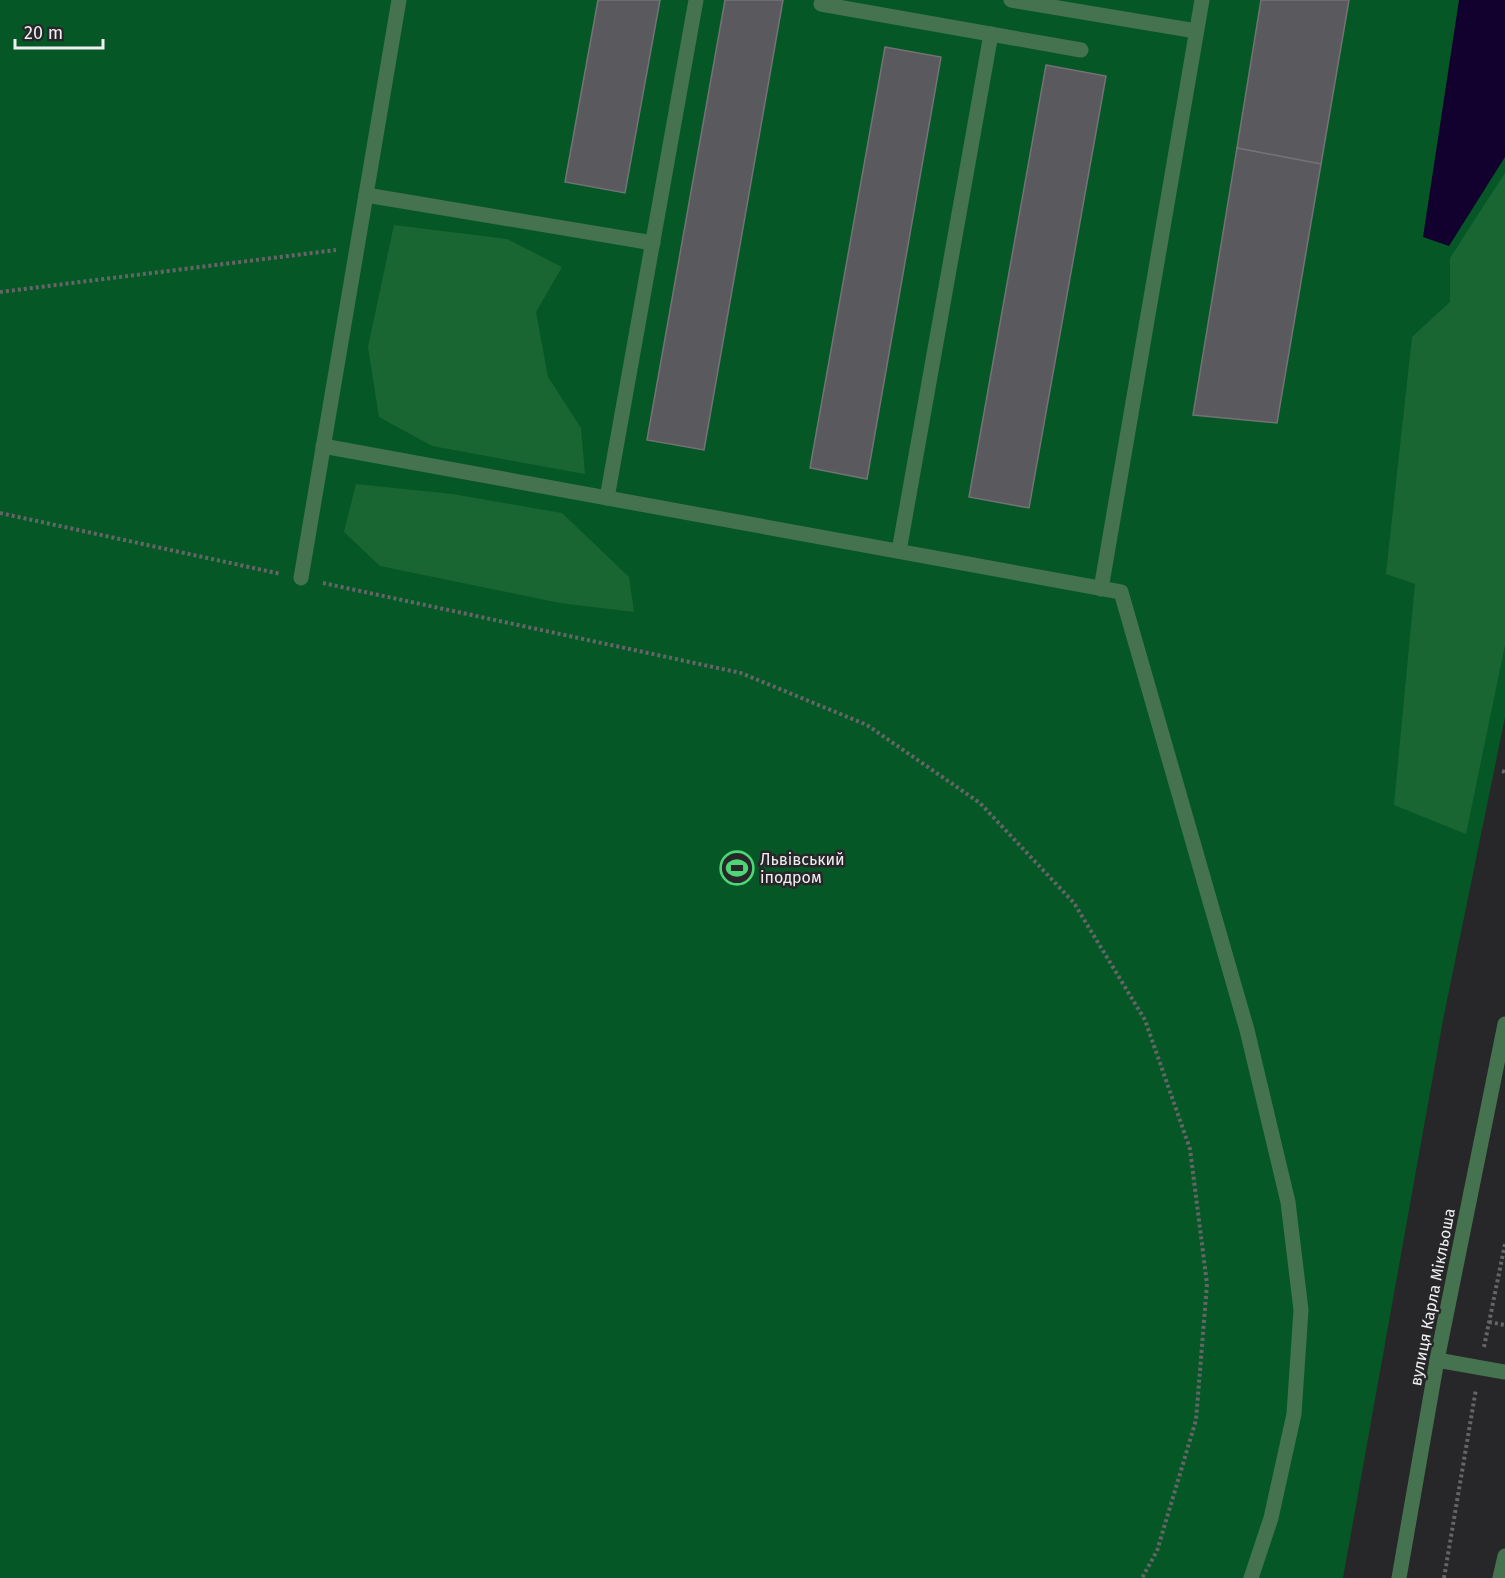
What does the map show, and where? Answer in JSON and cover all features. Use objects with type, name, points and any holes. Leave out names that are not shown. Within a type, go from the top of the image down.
[{"type":"street","points":[[301,578],[399,0]]},
{"type":"street","points":[[607,498],[696,0]]},
{"type":"street","points":[[1011,0],[1196,31]]},
{"type":"street","points":[[1101,589],[1202,0]]},
{"type":"street","points":[[821,4],[1081,50]]},
{"type":"street","points":[[899,551],[991,34]]},
{"type":"street","points":[[366,195],[653,243]]},
{"type":"street","points":[[323,446],[1121,592],[1247,1030],[1288,1202],[1301,1310],[1294,1414],[1271,1518],[1251,1578]]},
{"type":"street","name":"вулиця Карла Мікльоша","points":[[1399,1578],[1437,1360],[1505,1024]]},
{"type":"street","points":[[1437,1360],[1505,1372]]},
{"type":"street","points":[[1500,1578],[1505,1556]]},
{"type":"path","points":[[0,292],[357,247]]},
{"type":"path","points":[[0,513],[741,673],[867,725],[980,803],[1074,903],[1145,1020],[1190,1149],[1208,1284],[1196,1420],[1157,1551],[1142,1578]]},
{"type":"path","points":[[1444,1578],[1480,1367],[1505,1244]]},
{"type":"path","points":[[1489,1322],[1505,1325]]},
{"type":"green space","name":"Львівський іподром","points":[[0,0],[1505,0],[1505,717],[1443,1020],[1343,1578],[0,1578]]},
{"type":"green space","points":[[1505,173],[1505,645],[1466,834],[1394,805],[1415,584],[1386,574],[1412,337],[1450,302],[1450,258]]},
{"type":"green space","points":[[394,225],[507,239],[562,267],[536,312],[548,377],[581,428],[585,474],[432,446],[379,417],[368,347]]},
{"type":"green space","points":[[356,484],[452,494],[562,513],[629,577],[634,612],[560,603],[380,566],[344,532]]},
{"type":"shaded area","points":[[1459,0],[1505,0],[1505,157],[1449,246],[1423,237]]},
{"type":"building","points":[[598,0],[660,0],[625,193],[565,182]]},
{"type":"building","points":[[725,0],[783,0],[704,450],[647,440]]},
{"type":"building","points":[[1261,0],[1349,0],[1321,164],[1237,148]]},
{"type":"building","points":[[885,47],[941,57],[867,479],[810,468]]},
{"type":"building","points":[[1046,65],[1106,76],[1029,508],[969,497]]},
{"type":"building","points":[[1237,148],[1321,164],[1277,423],[1193,415]]},
{"type":"place","name":"Львівський іподром","points":[[737,868]]}]
